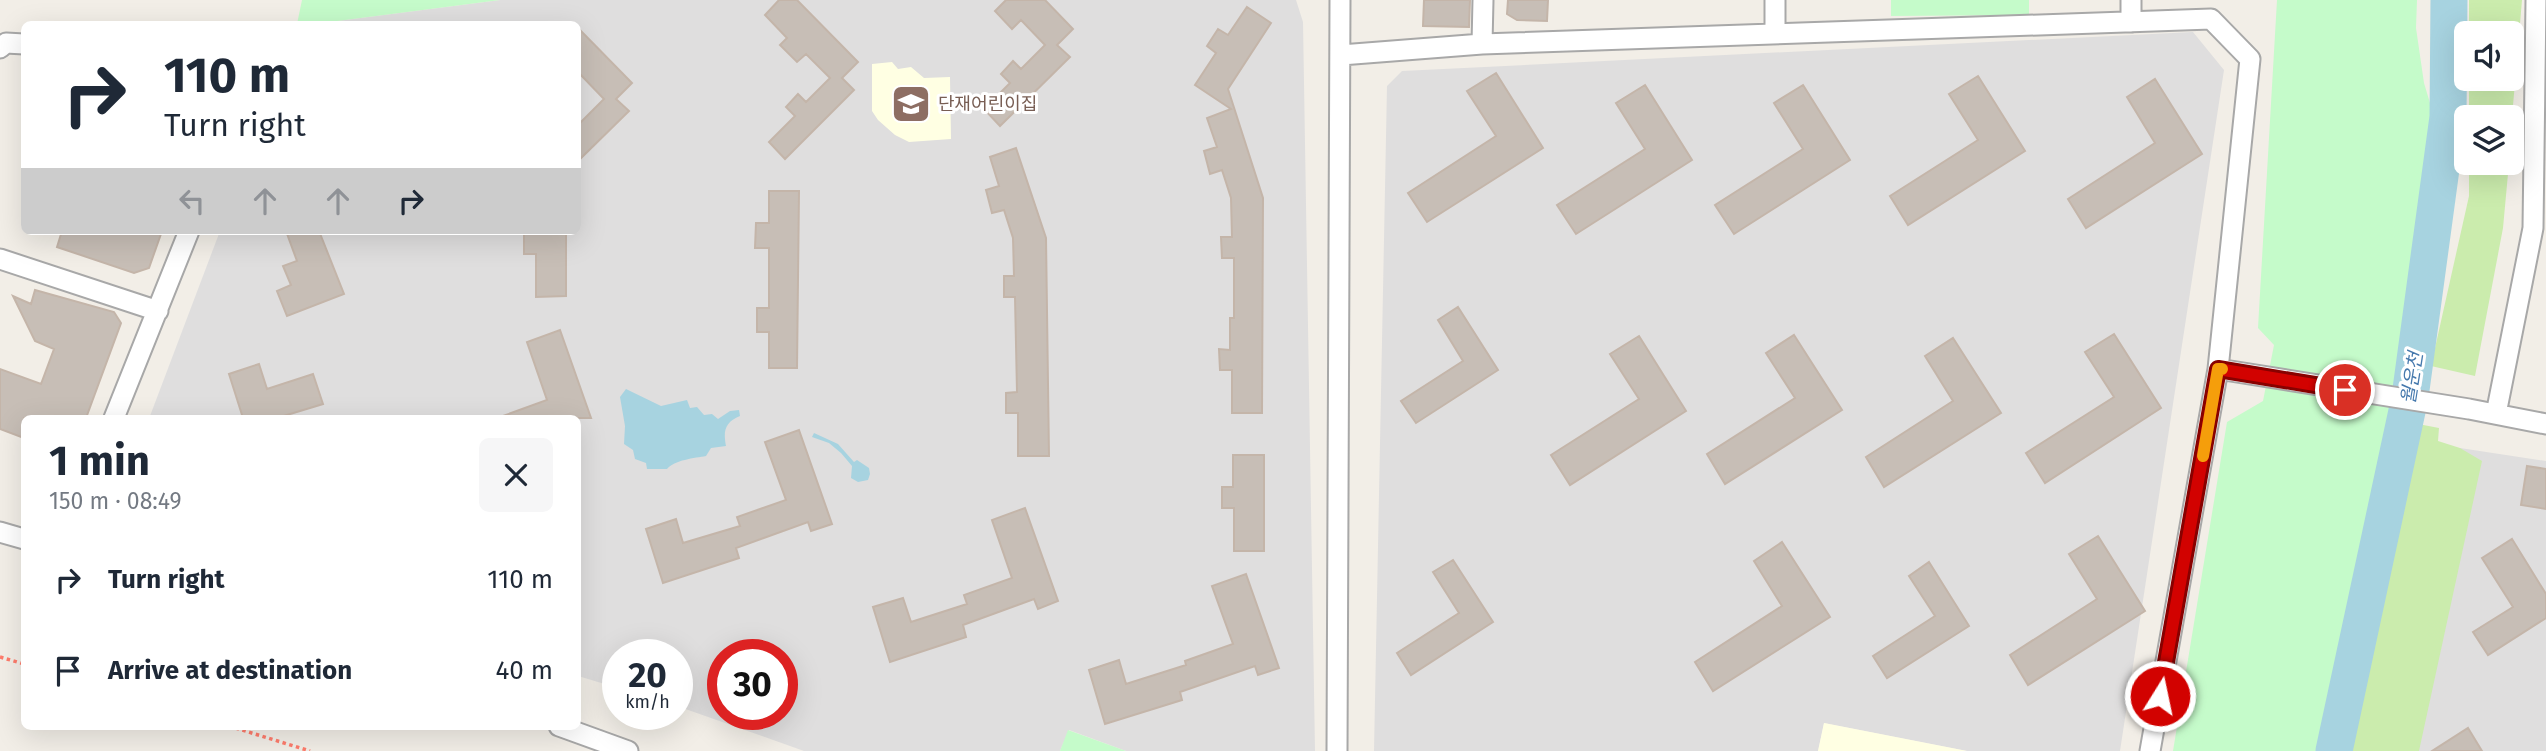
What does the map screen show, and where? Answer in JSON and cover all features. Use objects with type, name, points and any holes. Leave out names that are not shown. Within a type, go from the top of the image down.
[{"type":"street","points":[[1337,751],[1340,0]]},
{"type":"street","points":[[1482,44],[1483,0]]},
{"type":"street","points":[[1775,0],[1775,34]]},
{"type":"street","points":[[2131,0],[2131,22]]},
{"type":"street","points":[[2496,414],[2539,239],[2536,0]]},
{"type":"street","points":[[1341,55],[1482,44],[2211,19],[2250,59],[2218,369],[2150,751]]},
{"type":"street","points":[[0,48],[6,44],[21,44]]},
{"type":"street","points":[[115,415],[187,235]]},
{"type":"street","points":[[0,259],[158,310]]},
{"type":"street","points":[[2218,369],[2546,424]]},
{"type":"street","points":[[0,532],[21,538]]},
{"type":"street","points":[[570,730],[628,751]]},
{"type":"path","points":[[0,657],[21,663]]},
{"type":"path","points":[[242,730],[310,751]]},
{"type":"shaded area","points":[[500,0],[1296,0],[1303,22],[1315,751],[1126,751],[1069,730],[1060,751],[804,751],[745,730],[798,730],[798,639],[707,639],[707,717],[693,712],[693,639],[602,639],[602,683],[581,677],[581,415],[150,415],[218,235],[581,235],[581,21],[337,21]]},
{"type":"shaded area","points":[[2193,32],[2224,70],[2120,751],[1967,751],[1824,723],[1818,751],[1374,751],[1387,86],[1402,71]]},
{"type":"shaded area","name":"단재어린이집","points":[[892,62],[898,69],[911,67],[924,78],[950,77],[951,139],[909,142],[895,135],[878,120],[872,111],[872,64]]},
{"type":"shaded area","points":[[2460,448],[2546,461],[2546,751],[2401,751]]},
{"type":"shaded area","points":[[1824,723],[1967,751],[1818,751]]},
{"type":"green space","points":[[302,0],[500,0],[337,21],[298,21]]},
{"type":"green space","points":[[1891,0],[2029,0],[2029,15],[1891,16]]},
{"type":"green space","points":[[2277,0],[2417,0],[2416,28],[2424,83],[2433,113],[2426,184],[2416,240],[2408,364],[2328,751],[2173,751],[2227,422],[2263,401],[2274,345],[2258,328]]},
{"type":"green space","points":[[2469,0],[2522,0],[2520,21],[2469,21]]},
{"type":"green space","points":[[2469,91],[2514,91],[2513,105],[2469,105]]},
{"type":"green space","points":[[2469,175],[2508,175],[2503,228],[2475,376],[2431,366],[2469,196]]},
{"type":"green space","points":[[2413,423],[2439,428],[2438,441],[2460,448],[2482,461],[2419,751],[2344,751]]},
{"type":"green space","points":[[1068,730],[1126,751],[1060,751]]},
{"type":"water","points":[[626,389],[661,406],[687,400],[690,408],[697,407],[704,415],[712,414],[718,419],[730,411],[739,410],[740,416],[726,428],[726,446],[711,448],[706,456],[680,461],[667,469],[647,469],[646,463],[635,459],[633,450],[624,444],[625,426],[620,397]]},
{"type":"water","points":[[814,433],[838,444],[854,462],[857,460],[869,468],[868,480],[858,482],[851,478],[852,466],[829,443],[812,437]]},
{"type":"building","points":[[779,0],[797,0],[858,62],[842,78],[854,90],[785,159],[769,142],[795,116],[786,107],[798,94],[806,102],[830,78],[806,54],[797,62],[780,45],[787,38],[765,15]]},
{"type":"building","points":[[1006,0],[1045,0],[1073,29],[1057,45],[1070,57],[1000,126],[984,109],[1010,83],[1001,74],[1013,61],[1021,69],[1045,45],[1021,20],[1012,29],[995,11]]},
{"type":"building","points":[[1424,0],[1470,0],[1469,27],[1423,26]]},
{"type":"building","points":[[1508,0],[1548,0],[1547,21],[1517,20],[1507,14]]},
{"type":"building","points":[[1247,7],[1271,23],[1228,89],[1263,198],[1262,413],[1232,413],[1232,370],[1220,370],[1219,349],[1230,350],[1230,318],[1234,318],[1234,258],[1222,258],[1221,237],[1232,237],[1231,198],[1222,170],[1210,174],[1204,151],[1217,147],[1207,118],[1231,109],[1195,85],[1216,53],[1207,46],[1218,29],[1228,35]]},
{"type":"building","points":[[581,31],[632,83],[616,99],[629,111],[581,158],[581,122],[604,99],[581,75]]},
{"type":"building","points":[[1496,73],[1543,148],[1427,222],[1408,193],[1496,136],[1467,91]]},
{"type":"building","points":[[1978,76],[2025,151],[1908,225],[1890,196],[1978,140],[1949,94]]},
{"type":"building","points":[[2155,79],[2202,154],[2086,228],[2068,199],[2155,143],[2127,97]]},
{"type":"building","points":[[1645,85],[1692,160],[1576,234],[1557,205],[1645,149],[1616,103]]},
{"type":"building","points":[[1803,85],[1850,160],[1734,234],[1715,205],[1803,149],[1774,103]]},
{"type":"building","points":[[1016,148],[1046,238],[1049,456],[1018,456],[1018,413],[1006,413],[1006,393],[1017,392],[1015,297],[1004,297],[1004,276],[1014,276],[1013,238],[1004,210],[992,213],[986,190],[999,186],[990,157]]},
{"type":"building","points":[[769,191],[799,191],[797,368],[769,368],[769,332],[757,332],[757,308],[769,308],[769,248],[755,248],[756,223],[769,223]]},
{"type":"building","points":[[61,235],[161,235],[149,268],[134,273],[57,247]]},
{"type":"building","points":[[287,235],[321,235],[344,294],[287,316],[277,291],[291,285],[283,266],[297,261]]},
{"type":"building","points":[[524,235],[566,235],[566,296],[536,297],[536,254],[524,254]]},
{"type":"building","points":[[35,290],[114,312],[121,323],[87,415],[21,415],[21,437],[0,429],[0,369],[41,384],[54,349],[35,341],[13,296],[31,304]]},
{"type":"building","points":[[1458,307],[1498,370],[1416,423],[1401,401],[1463,361],[1438,320]]},
{"type":"building","points":[[560,330],[591,418],[581,418],[581,415],[506,415],[547,400],[527,342]]},
{"type":"building","points":[[2114,334],[2161,408],[2045,483],[2026,453],[2114,397],[2085,352]]},
{"type":"building","points":[[1794,335],[1842,410],[1725,484],[1707,454],[1795,398],[1766,353]]},
{"type":"building","points":[[1639,336],[1686,411],[1570,485],[1551,455],[1639,399],[1610,354]]},
{"type":"building","points":[[1953,338],[2001,413],[1884,487],[1866,457],[1953,401],[1925,356]]},
{"type":"building","points":[[259,364],[267,389],[313,374],[323,404],[287,415],[242,415],[229,374]]},
{"type":"building","points":[[799,430],[832,524],[811,531],[808,522],[736,548],[739,558],[663,583],[646,529],[676,519],[683,543],[740,526],[737,517],[786,500],[765,442]]},
{"type":"building","points":[[1233,455],[1264,455],[1264,551],[1234,551],[1234,508],[1222,508],[1222,487],[1233,487]]},
{"type":"building","points":[[2527,466],[2546,469],[2546,509],[2521,505]]},
{"type":"building","points":[[1025,508],[1058,601],[1038,609],[1034,599],[963,625],[966,637],[890,662],[873,607],[903,598],[911,622],[967,604],[964,595],[1012,578],[992,520]]},
{"type":"building","points":[[2098,536],[2145,611],[2028,685],[2010,655],[2097,599],[2069,554]]},
{"type":"building","points":[[2512,539],[2546,594],[2546,618],[2488,655],[2473,632],[2513,607],[2482,558]]},
{"type":"building","points":[[1782,542],[1830,617],[1713,691],[1695,662],[1782,606],[1754,561]]},
{"type":"building","points":[[1453,560],[1493,622],[1411,675],[1397,653],[1459,613],[1433,572]]},
{"type":"building","points":[[1929,562],[1969,626],[1887,678],[1873,656],[1935,616],[1909,576]]},
{"type":"building","points":[[1246,574],[1279,668],[1258,675],[1255,666],[1180,692],[1182,700],[1105,724],[1089,670],[1119,660],[1126,684],[1186,665],[1185,661],[1233,644],[1212,586]]},
{"type":"building","points":[[2468,728],[2482,751],[2432,751]]},
{"type":"waterway","name":"월운천","points":[[2334,751],[2410,397],[2448,117],[2449,0]]},
{"type":"slow traffic","points":[[2203,456],[2218,369],[2222,369]]},
{"type":"place","name":"단재어린이집","points":[[911,104]]},
{"type":"route","points":[[2160,696],[2218,369],[2345,390]]}]
